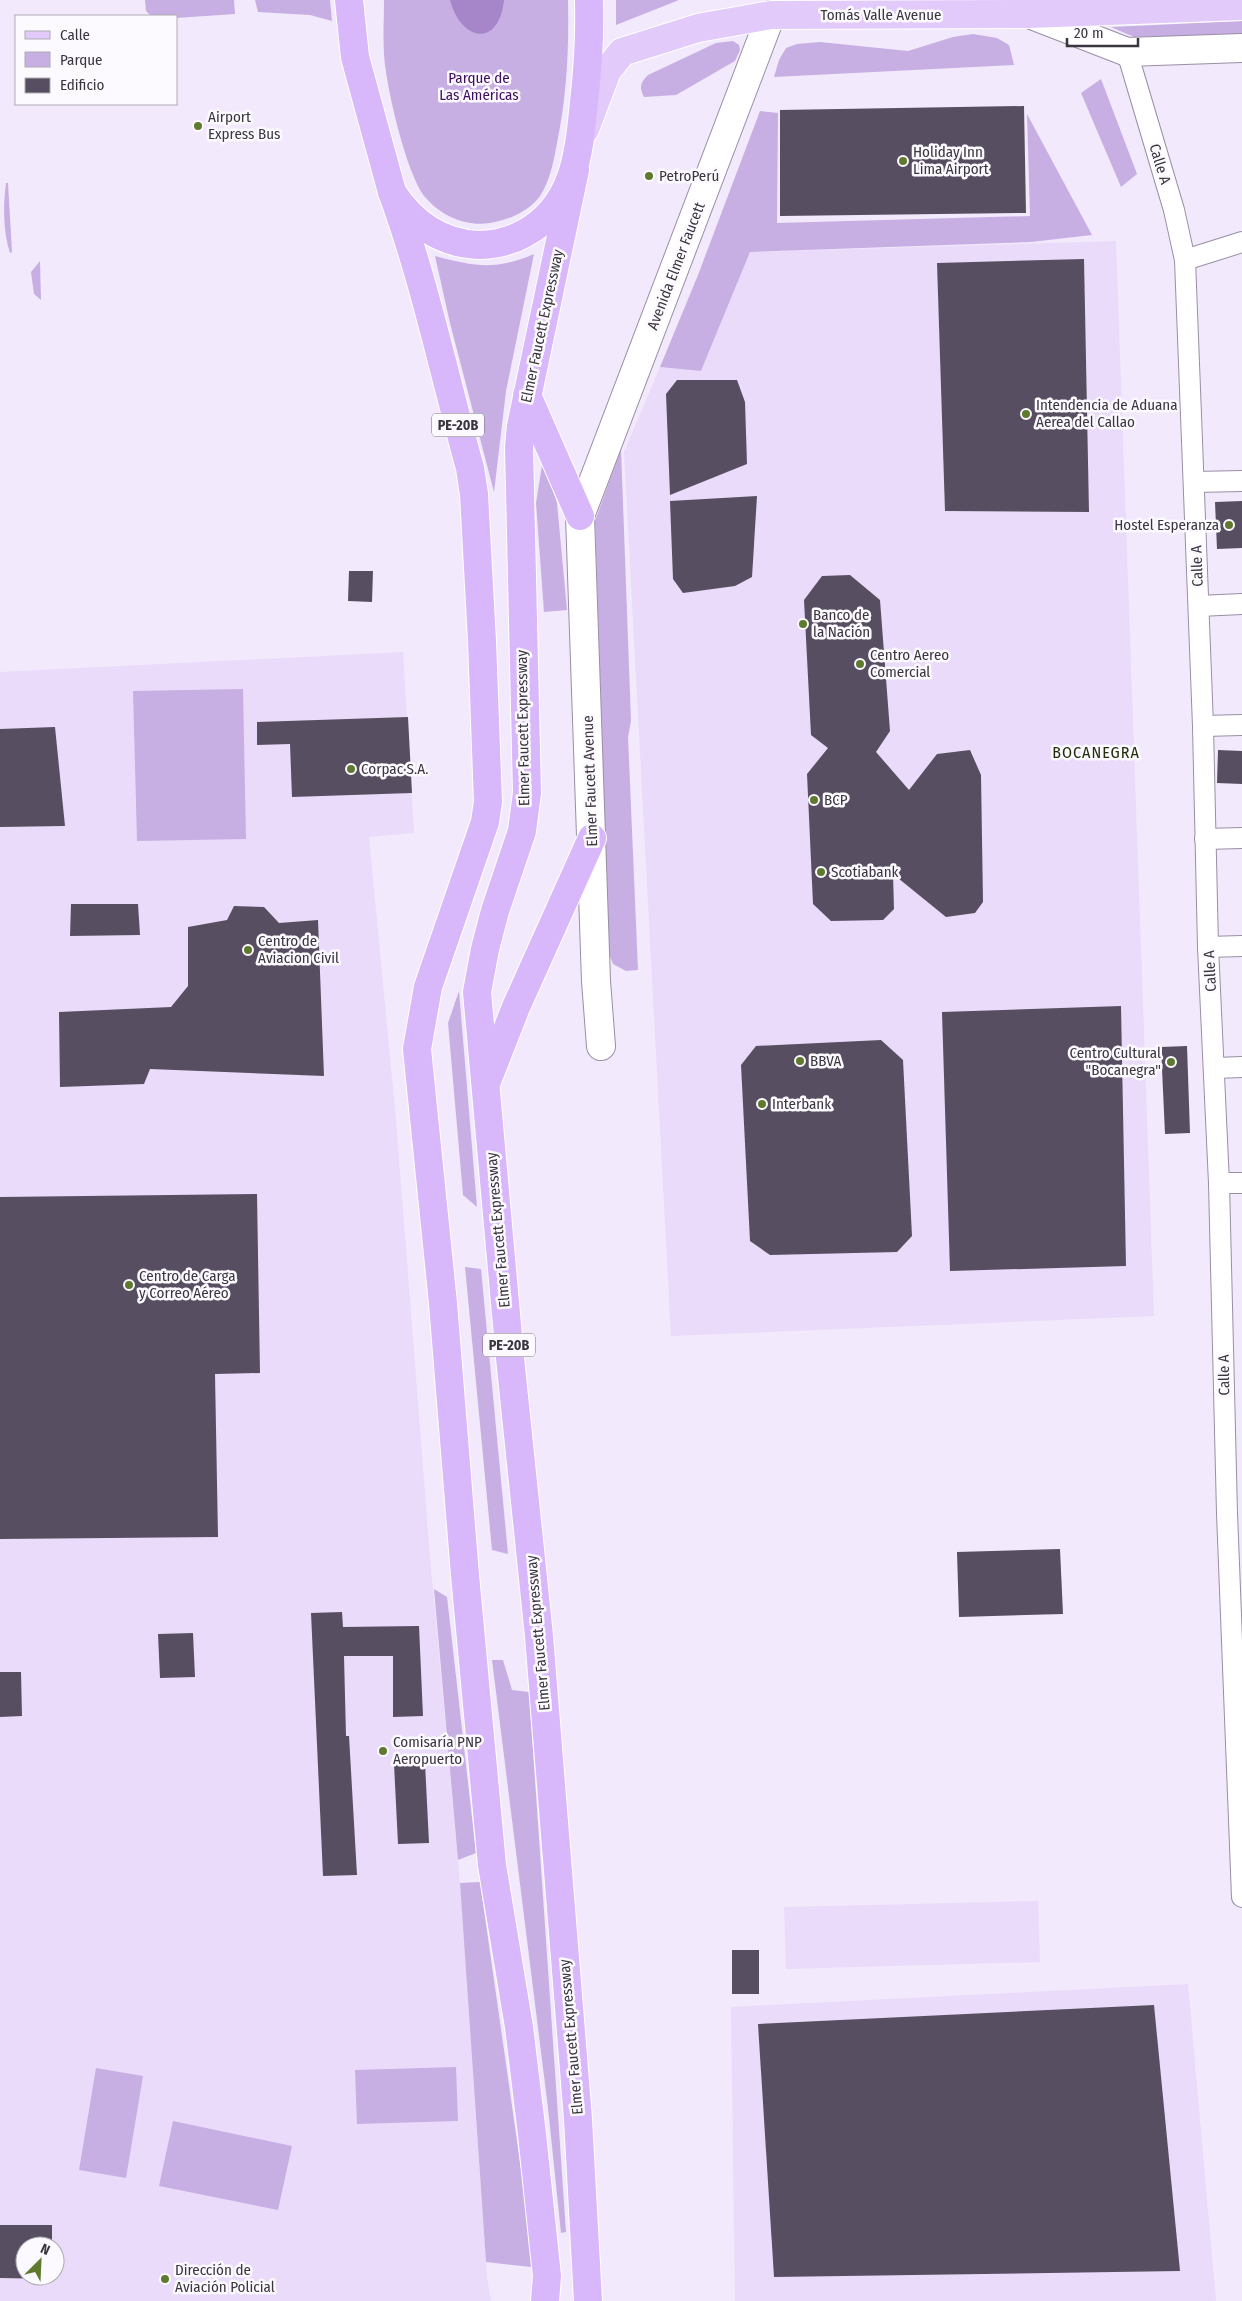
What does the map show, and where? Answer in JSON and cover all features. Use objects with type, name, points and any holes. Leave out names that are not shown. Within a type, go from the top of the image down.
[{"type":"highway","name":"PE-20B","points":[[349,0],[355,57],[392,192],[407,234],[430,312],[470,468],[474,494],[488,802],[485,822],[428,987],[417,1049],[444,1303],[464,1566],[492,1865],[519,2027],[547,2276],[545,2301]]},
{"type":"highway","name":"PE-20B","points":[[392,192],[414,221],[446,239],[464,244],[500,243],[518,237],[548,217],[560,202],[575,170],[590,42],[589,0]]},
{"type":"highway","name":"Elmer Faucett Expressway","points":[[575,170],[519,447],[518,496],[527,794],[522,830],[495,911],[476,992],[510,1358],[540,1645],[578,2119],[588,2301]]},
{"type":"highway","points":[[528,396],[580,516]]},
{"type":"highway","points":[[485,1084],[516,1008],[592,838]]},
{"type":"main road","name":"Tomás Valle Avenue","points":[[580,140],[607,71],[622,52],[698,28],[770,16],[1028,14],[1242,6]]},
{"type":"main road","points":[[1028,14],[1126,52],[1242,48]]},
{"type":"main road","name":"Avenida Elmer Faucett","points":[[580,516],[770,16]]},
{"type":"main road","name":"Elmer Faucett Avenue","points":[[580,516],[596,981],[601,1046]]},
{"type":"street","name":"Calle A","points":[[1126,52],[1174,210],[1185,260],[1203,726],[1208,947],[1234,1513],[1242,1897]]},
{"type":"street","points":[[1185,260],[1242,242]]},
{"type":"street","points":[[1194,482],[1242,482]]},
{"type":"street","points":[[1198,606],[1242,604]]},
{"type":"street","points":[[1203,726],[1242,725]]},
{"type":"street","points":[[1205,839],[1242,838]]},
{"type":"street","points":[[1208,947],[1242,946]]},
{"type":"street","points":[[1215,1068],[1242,1067]]},
{"type":"street","points":[[1219,1183],[1242,1183]]},
{"type":"shaded area","points":[[450,0],[504,0],[501,16],[495,26],[488,32],[479,34],[462,24],[455,14]]},
{"type":"shaded area","points":[[1116,241],[1154,1316],[671,1336],[624,452],[660,367],[701,371],[750,252]]},
{"type":"shaded area","points":[[403,652],[414,833],[369,837],[396,1120],[430,1557],[460,1883],[487,2278],[491,2301],[0,2301],[0,672]]},
{"type":"shaded area","points":[[1038,1901],[1040,1962],[786,1969],[784,1907]]},
{"type":"shaded area","points":[[1188,1984],[1216,2301],[735,2301],[731,2007]]},
{"type":"green space","points":[[145,0],[234,0],[235,14],[178,18],[178,15],[150,15],[146,11]]},
{"type":"green space","points":[[255,0],[330,0],[332,21],[310,15],[258,12]]},
{"type":"green space","name":"Parque de Las Américas","points":[[384,0],[568,0],[567,72],[556,149],[552,167],[543,191],[534,203],[521,213],[498,222],[481,224],[464,222],[439,210],[426,198],[419,188],[406,157],[391,101],[384,54]]},
{"type":"green space","points":[[616,0],[679,0],[616,25]]},
{"type":"green space","points":[[1242,21],[1242,34],[1134,37],[1111,27]]},
{"type":"green space","points":[[973,34],[997,38],[1009,45],[1014,65],[774,77],[779,60],[786,48],[797,44],[820,42],[908,51],[953,37]]},
{"type":"green space","points":[[733,41],[739,45],[740,50],[735,61],[676,95],[644,97],[641,85],[648,75],[716,43]]},
{"type":"green space","points":[[1101,79],[1137,174],[1121,187],[1081,93]]},
{"type":"green space","points":[[760,111],[778,113],[777,223],[1030,216],[1027,114],[1092,235],[1031,242],[750,252],[701,371],[660,367],[698,275]]},
{"type":"green space","points":[[6,183],[8,183],[12,252],[10,253],[4,218]]},
{"type":"green space","points":[[534,254],[506,391],[494,492],[450,323],[435,256],[473,264],[496,265]]},
{"type":"green space","points":[[40,261],[41,300],[34,294],[31,272]]},
{"type":"green space","points":[[621,449],[631,721],[628,737],[638,970],[626,971],[613,964],[609,954],[595,521]]},
{"type":"green space","points":[[543,459],[557,503],[567,610],[544,612],[536,503]]},
{"type":"green space","points":[[243,689],[246,839],[137,841],[133,691]]},
{"type":"green space","points":[[459,991],[477,1207],[463,1195],[448,1023]]},
{"type":"green space","points":[[465,1267],[481,1269],[508,1554],[492,1550]]},
{"type":"green space","points":[[434,1589],[447,1597],[476,1853],[458,1860]]},
{"type":"green space","points":[[492,1660],[503,1660],[512,1690],[529,1692],[566,2232],[561,2233],[548,2108]]},
{"type":"green space","points":[[480,1882],[533,2253],[531,2267],[486,2262],[460,1883]]},
{"type":"green space","points":[[456,2067],[458,2121],[357,2124],[355,2070]]},
{"type":"green space","points":[[96,2068],[143,2076],[126,2178],[79,2170]]},
{"type":"green space","points":[[173,2121],[292,2146],[278,2210],[159,2186]]},
{"type":"building","name":"Holiday Inn Lima Airport","points":[[1024,106],[1026,213],[780,216],[780,110]]},
{"type":"building","points":[[1084,259],[1089,512],[945,511],[937,263]]},
{"type":"building","points":[[677,380],[737,380],[745,402],[747,464],[670,495],[666,394]]},
{"type":"building","points":[[757,496],[752,577],[735,586],[683,593],[673,579],[670,501]]},
{"type":"building","name":"Hostel Esperanza","points":[[1242,501],[1242,548],[1217,549],[1215,502]]},
{"type":"building","points":[[349,571],[373,571],[372,602],[348,601]]},
{"type":"building","points":[[850,575],[880,600],[890,731],[876,752],[909,790],[937,754],[970,750],[981,775],[983,902],[975,913],[946,917],[893,874],[894,909],[883,920],[831,921],[813,904],[807,774],[828,748],[811,735],[804,600],[822,576]]},
{"type":"building","name":"Corpac S.A.","points":[[408,717],[412,793],[292,797],[290,744],[257,745],[257,722]]},
{"type":"building","points":[[55,727],[65,826],[0,827],[0,729]]},
{"type":"building","points":[[1218,750],[1242,751],[1242,784],[1217,783]]},
{"type":"building","points":[[71,904],[138,904],[140,935],[70,936]]},
{"type":"building","points":[[234,906],[264,907],[279,923],[318,920],[324,1076],[150,1069],[144,1084],[60,1087],[59,1012],[171,1007],[188,986],[188,927],[227,920]]},
{"type":"building","points":[[1121,1006],[1126,1266],[950,1271],[942,1012]]},
{"type":"building","points":[[881,1040],[903,1060],[912,1236],[897,1252],[770,1255],[750,1241],[741,1065],[756,1046]]},
{"type":"building","points":[[1187,1046],[1190,1133],[1165,1134],[1161,1047]]},
{"type":"building","name":"Centro de Carga y Correo Aéreo","points":[[257,1194],[260,1373],[215,1374],[218,1537],[0,1539],[0,1197]]},
{"type":"building","points":[[1060,1549],[1063,1614],[959,1617],[957,1552]]},
{"type":"building","points":[[342,1612],[343,1627],[419,1626],[423,1716],[393,1717],[393,1656],[344,1656],[346,1736],[349,1736],[357,1875],[323,1876],[311,1613]]},
{"type":"building","points":[[193,1633],[195,1677],[160,1678],[158,1634]]},
{"type":"building","points":[[0,1672],[21,1672],[22,1716],[0,1717]]},
{"type":"building","points":[[425,1763],[429,1843],[398,1844],[394,1764]]},
{"type":"building","points":[[732,1950],[759,1950],[759,1994],[732,1994]]},
{"type":"building","points":[[1154,2005],[1180,2271],[774,2277],[758,2024]]},
{"type":"building","points":[[0,2225],[52,2225],[52,2236],[15,2236],[15,2278],[0,2278]]},
{"type":"place","name":"Airport Express Bus","points":[[198,126]]},
{"type":"place","name":"Holiday Inn Lima Airport","points":[[903,161]]},
{"type":"place","name":"PetroPerú","points":[[649,176]]},
{"type":"place","name":"Intendencia de Aduana Aerea del Callao","points":[[1026,414]]},
{"type":"place","name":"Hostel Esperanza","points":[[1229,525]]},
{"type":"place","name":"Banco de la Nación","points":[[803,624]]},
{"type":"place","name":"Centro Aereo Comercial","points":[[860,664]]},
{"type":"place","name":"Corpac S.A.","points":[[351,769]]},
{"type":"place","name":"BCP","points":[[814,800]]},
{"type":"place","name":"Scotiabank","points":[[821,872]]},
{"type":"place","name":"Centro de Aviacion Civil","points":[[248,950]]},
{"type":"place","name":"BBVA","points":[[800,1061]]},
{"type":"place","name":"Centro Cultural \"Bocanegra\"","points":[[1171,1062]]},
{"type":"place","name":"Interbank","points":[[762,1104]]},
{"type":"place","name":"Centro de Carga y Correo Aéreo","points":[[129,1285]]},
{"type":"place","name":"Comisaría PNP Aeropuerto","points":[[383,1751]]},
{"type":"place","name":"Dirección de Aviación Policial","points":[[165,2279]]},
{"type":"district","name":"BOCANEGRA","points":[[1096,752]]}]
